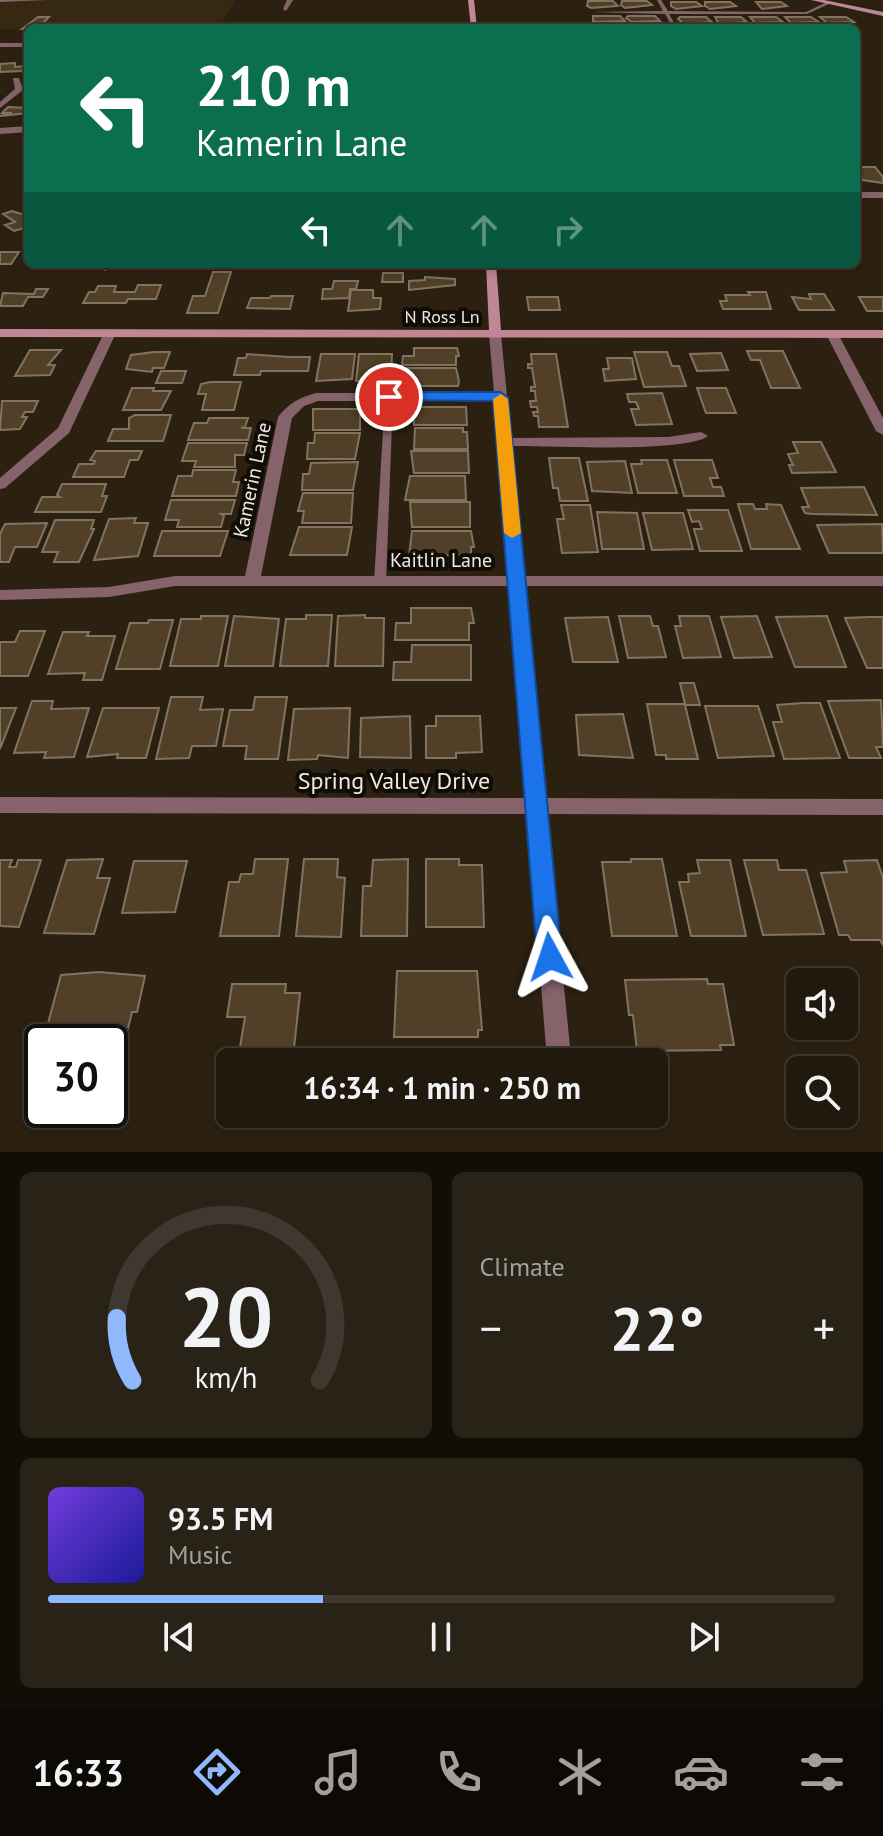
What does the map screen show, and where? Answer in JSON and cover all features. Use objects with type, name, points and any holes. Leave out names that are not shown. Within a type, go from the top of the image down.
[{"type":"main road","points":[[471,0],[474,24]]},
{"type":"main road","points":[[814,0],[883,14]]},
{"type":"main road","points":[[491,268],[495,334]]},
{"type":"main road","name":"N Ross Ln","points":[[0,333],[883,334]]},
{"type":"street","points":[[0,0],[45,0]]},
{"type":"street","points":[[286,9],[290,0]]},
{"type":"street","points":[[0,45],[24,45]]},
{"type":"street","points":[[0,106],[19,90],[16,80]]},
{"type":"street","points":[[0,131],[24,129]]},
{"type":"street","points":[[860,195],[883,195]]},
{"type":"street","points":[[0,485],[64,430],[110,333]]},
{"type":"street","points":[[495,334],[558,1047]]},
{"type":"street","points":[[832,334],[883,431]]},
{"type":"street","name":"Kamerin Lane","points":[[252,582],[285,417],[292,407],[317,397],[500,397]]},
{"type":"street","points":[[504,442],[668,441],[701,436]]},
{"type":"street","name":"Kaitlin Lane","points":[[0,595],[109,592],[175,581],[883,581]]},
{"type":"street","name":"Spring Valley Drive","points":[[0,805],[883,807]]},
{"type":"lane","points":[[660,0],[675,0]]},
{"type":"lane","points":[[660,0],[673,24]]},
{"type":"lane","points":[[594,12],[807,13],[829,3]]},
{"type":"lane","points":[[380,582],[389,397]]},
{"type":"shaded area","points":[[0,0],[235,0],[221,24],[24,24],[24,29],[0,29]]},
{"type":"building","points":[[588,1],[613,1],[618,6],[591,8],[587,6]]},
{"type":"building","points":[[622,1],[647,1],[652,5],[625,8],[621,5]]},
{"type":"building","points":[[671,2],[696,2],[702,6],[676,9]]},
{"type":"building","points":[[705,2],[730,2],[736,6],[710,9]]},
{"type":"building","points":[[756,2],[781,2],[787,6],[762,9]]},
{"type":"building","points":[[593,16],[620,16],[625,21],[596,22]]},
{"type":"building","points":[[655,16],[660,21],[632,22],[626,18]]},
{"type":"building","points":[[38,17],[49,17],[42,24],[29,24]]},
{"type":"building","points":[[706,17],[712,22],[684,24],[678,19]]},
{"type":"building","points":[[715,17],[741,17],[747,22],[719,24]]},
{"type":"building","points":[[750,17],[776,17],[783,22],[755,23]]},
{"type":"building","points":[[785,17],[811,17],[819,22],[791,23]]},
{"type":"building","points":[[820,17],[846,17],[854,22],[827,23]]},
{"type":"building","points":[[15,63],[15,67],[24,68],[22,71],[0,72],[0,64]]},
{"type":"building","points":[[8,107],[24,108],[24,113],[0,116],[12,113],[2,113]]},
{"type":"building","points":[[860,167],[875,167],[883,177],[883,183],[862,180]]},
{"type":"building","points":[[12,211],[24,215],[24,228],[14,231],[5,225],[15,222],[3,214]]},
{"type":"building","points":[[0,252],[19,252],[11,264],[0,264]]},
{"type":"building","points":[[213,272],[231,272],[218,313],[187,313],[193,296],[205,296]]},
{"type":"building","points":[[383,273],[403,273],[403,282],[382,282]]},
{"type":"building","points":[[425,277],[455,279],[455,285],[409,290],[409,281],[425,280]]},
{"type":"building","points":[[334,281],[358,281],[356,289],[350,289],[349,298],[322,299],[323,289],[332,289]]},
{"type":"building","points":[[138,285],[161,285],[156,299],[83,303],[89,292],[95,292],[98,286],[116,286],[114,292],[135,292]]},
{"type":"building","points":[[36,289],[48,289],[43,297],[28,297],[23,306],[0,306],[3,293],[34,294]]},
{"type":"building","points":[[351,290],[373,290],[373,298],[381,298],[380,309],[348,311]]},
{"type":"building","points":[[748,292],[766,292],[771,309],[723,309],[720,301],[727,301],[725,295],[750,295]]},
{"type":"building","points":[[809,294],[824,294],[834,310],[799,310],[792,297],[811,299]]},
{"type":"building","points":[[293,296],[290,309],[247,308],[251,298]]},
{"type":"building","points":[[527,297],[558,297],[560,310],[529,310]]},
{"type":"building","points":[[859,297],[883,297],[883,311],[867,311]]},
{"type":"building","points":[[414,348],[457,348],[459,356],[456,356],[456,365],[402,365],[403,356],[414,356]]},
{"type":"building","points":[[30,350],[61,350],[48,365],[55,365],[50,375],[15,376]]},
{"type":"building","points":[[747,351],[783,351],[800,388],[771,388],[760,360],[751,360]]},
{"type":"building","points":[[170,352],[164,368],[153,368],[152,372],[126,369],[131,355]]},
{"type":"building","points":[[634,352],[667,352],[672,366],[679,366],[686,386],[644,387]]},
{"type":"building","points":[[721,353],[728,370],[697,371],[690,354]]},
{"type":"building","points":[[247,354],[310,357],[308,371],[261,371],[260,375],[234,375],[238,358],[246,358]]},
{"type":"building","points":[[321,354],[355,354],[352,379],[316,381]]},
{"type":"building","points":[[359,354],[392,354],[391,379],[356,381]]},
{"type":"building","points":[[531,354],[556,354],[568,427],[539,427],[538,416],[534,416],[533,412],[538,412],[537,407],[531,407],[530,401],[536,401],[535,391],[531,391],[531,387],[535,387],[532,368],[528,368],[528,364],[532,364]]},
{"type":"building","points":[[607,358],[632,358],[636,379],[605,381],[603,369],[609,369]]},
{"type":"building","points":[[401,368],[456,368],[458,386],[412,386],[412,377],[401,377]]},
{"type":"building","points":[[161,371],[186,371],[182,383],[156,383]]},
{"type":"building","points":[[241,382],[234,410],[202,410],[206,394],[198,394],[201,384]]},
{"type":"building","points":[[132,388],[171,391],[161,410],[123,410]]},
{"type":"building","points":[[697,388],[726,388],[736,413],[706,413]]},
{"type":"building","points":[[662,393],[672,424],[636,425],[631,409],[639,409],[636,402],[629,402],[627,394]]},
{"type":"building","points":[[2,401],[38,401],[33,412],[25,412],[22,417],[27,417],[20,429],[0,430]]},
{"type":"building","points":[[403,407],[466,407],[467,425],[414,425],[414,415],[403,415]]},
{"type":"building","points":[[313,409],[360,409],[360,430],[313,430]]},
{"type":"building","points":[[135,415],[171,415],[163,441],[108,441],[113,429],[129,429],[129,418]]},
{"type":"building","points":[[209,418],[248,418],[245,427],[241,428],[251,428],[248,440],[188,440],[194,423],[207,423]]},
{"type":"building","points":[[415,428],[463,428],[463,432],[467,432],[468,449],[414,449]]},
{"type":"building","points":[[315,433],[360,433],[355,459],[307,459],[308,443],[314,443]]},
{"type":"building","points":[[793,442],[821,442],[836,472],[792,473],[789,465],[793,465],[788,454],[798,453]]},
{"type":"building","points":[[188,443],[247,443],[244,455],[235,455],[235,467],[194,467],[196,461],[182,461]]},
{"type":"building","points":[[96,451],[142,451],[138,460],[130,460],[124,477],[73,477],[79,464],[94,464],[95,461],[90,460]]},
{"type":"building","points":[[411,451],[468,451],[469,473],[414,473]]},
{"type":"building","points":[[549,458],[579,458],[588,501],[560,501],[558,488],[553,488]]},
{"type":"building","points":[[641,460],[667,460],[677,493],[638,493],[631,464],[642,464]]},
{"type":"building","points":[[674,460],[712,460],[718,478],[710,478],[713,487],[721,487],[724,496],[684,496]]},
{"type":"building","points":[[625,461],[632,493],[592,491],[587,462]]},
{"type":"building","points":[[358,462],[353,490],[302,490],[303,474],[309,474],[311,463]]},
{"type":"building","points":[[193,470],[236,470],[233,482],[239,482],[236,496],[172,496],[178,476],[192,476]]},
{"type":"building","points":[[410,476],[465,476],[466,500],[405,500]]},
{"type":"building","points":[[62,484],[106,484],[102,496],[107,496],[101,512],[35,512],[42,497],[60,497],[57,495]]},
{"type":"building","points":[[864,487],[877,515],[812,514],[805,513],[802,507],[809,507],[801,488]]},
{"type":"building","points":[[303,493],[353,493],[351,523],[302,523],[304,511],[298,511]]},
{"type":"building","points":[[171,500],[235,500],[231,514],[221,514],[224,516],[221,527],[177,527],[179,520],[165,520]]},
{"type":"building","points":[[410,502],[470,502],[470,527],[412,527]]},
{"type":"building","points":[[738,504],[753,504],[755,509],[767,509],[766,504],[781,505],[800,549],[751,549]]},
{"type":"building","points":[[561,505],[590,505],[598,552],[562,553],[557,519],[564,519]]},
{"type":"building","points":[[688,510],[728,510],[742,551],[700,551],[694,529],[702,529],[699,521],[692,522]]},
{"type":"building","points":[[597,512],[637,513],[644,549],[602,549]]},
{"type":"building","points":[[643,513],[683,513],[693,549],[652,550]]},
{"type":"building","points":[[136,518],[134,523],[148,523],[138,556],[94,560],[109,519]]},
{"type":"building","points":[[55,520],[94,520],[91,529],[94,529],[79,562],[54,562],[58,552],[42,552]]},
{"type":"building","points":[[47,523],[37,547],[15,547],[9,562],[0,562],[0,534],[5,524]]},
{"type":"building","points":[[882,524],[883,553],[829,553],[817,525]]},
{"type":"building","points":[[299,527],[352,527],[347,555],[290,555]]},
{"type":"building","points":[[162,531],[228,531],[220,556],[154,556]]},
{"type":"building","points":[[412,531],[471,531],[474,547],[471,547],[471,555],[409,556]]},
{"type":"building","points":[[411,608],[471,608],[474,623],[469,623],[469,640],[395,640],[396,623],[411,623]]},
{"type":"building","points":[[306,615],[332,615],[328,666],[280,666],[286,619],[306,619]]},
{"type":"building","points":[[365,615],[365,618],[384,618],[383,666],[335,666],[338,616]]},
{"type":"building","points":[[201,616],[228,616],[218,666],[170,666],[181,619],[201,619]]},
{"type":"building","points":[[234,616],[279,619],[273,666],[225,666]]},
{"type":"building","points":[[619,616],[650,616],[653,626],[658,626],[666,657],[628,658]]},
{"type":"building","points":[[679,616],[709,616],[721,657],[683,658],[675,626],[681,626]]},
{"type":"building","points":[[757,616],[772,657],[734,658],[721,617]]},
{"type":"building","points":[[827,616],[846,667],[795,667],[776,617]]},
{"type":"building","points":[[608,617],[618,662],[573,662],[565,618]]},
{"type":"building","points":[[883,617],[883,668],[867,668],[845,618]]},
{"type":"building","points":[[149,620],[173,620],[160,669],[116,669],[130,623],[148,623]]},
{"type":"building","points":[[20,631],[45,631],[28,676],[0,676],[0,642],[15,642]]},
{"type":"building","points":[[63,632],[115,636],[102,680],[83,680],[85,673],[48,674]]},
{"type":"building","points":[[412,645],[471,645],[471,680],[393,680],[394,662],[411,662]]},
{"type":"building","points":[[680,683],[694,683],[700,705],[685,705],[698,759],[666,759],[666,755],[656,755],[647,704],[685,704]]},
{"type":"building","points":[[171,697],[203,697],[200,710],[223,709],[216,746],[192,746],[189,758],[156,759]]},
{"type":"building","points":[[255,697],[287,697],[278,759],[245,759],[247,746],[223,746],[230,710],[253,710]]},
{"type":"building","points":[[881,700],[883,747],[876,747],[881,758],[849,758],[828,701]]},
{"type":"building","points":[[32,701],[53,701],[51,709],[89,708],[74,757],[44,758],[46,752],[14,753]]},
{"type":"building","points":[[820,703],[840,758],[784,759],[773,722],[782,722],[777,705]]},
{"type":"building","points":[[705,706],[758,706],[774,756],[718,758]]},
{"type":"building","points":[[0,708],[16,708],[0,749]]},
{"type":"building","points":[[103,708],[159,708],[146,758],[117,758],[118,754],[87,757]]},
{"type":"building","points":[[350,708],[348,758],[318,755],[317,759],[288,760],[294,709]]},
{"type":"building","points":[[623,714],[633,758],[579,755],[576,715]]},
{"type":"building","points":[[410,716],[411,758],[360,757],[361,718]]},
{"type":"building","points":[[436,716],[480,716],[482,752],[456,753],[456,758],[426,758],[426,726],[436,726]]},
{"type":"building","points":[[103,859],[97,878],[110,878],[94,934],[44,933],[67,860]]},
{"type":"building","points":[[255,859],[288,859],[279,936],[220,936],[229,882],[239,882],[241,874],[253,874]]},
{"type":"building","points":[[304,859],[338,859],[337,877],[345,878],[341,937],[296,936]]},
{"type":"building","points":[[408,859],[407,936],[361,936],[363,886],[371,886],[373,860]]},
{"type":"building","points":[[426,859],[459,859],[459,865],[482,865],[484,927],[426,927]]},
{"type":"building","points":[[631,859],[662,859],[677,936],[612,936],[602,862],[631,862]]},
{"type":"building","points":[[0,860],[12,860],[9,867],[16,867],[18,860],[41,860],[19,927],[0,926]]},
{"type":"building","points":[[697,860],[730,860],[746,936],[691,936],[679,882],[689,882],[688,874],[700,873]]},
{"type":"building","points":[[744,860],[777,860],[779,870],[806,870],[824,934],[763,935]]},
{"type":"building","points":[[877,860],[883,878],[883,945],[880,940],[851,940],[848,935],[839,935],[821,873],[847,872],[844,861]]},
{"type":"building","points":[[134,861],[187,861],[175,912],[122,913]]},
{"type":"building","points":[[397,971],[477,971],[482,1030],[478,1030],[478,1037],[394,1037]]},
{"type":"building","points":[[99,972],[145,976],[137,1012],[132,1012],[128,1028],[128,1024],[48,1024],[61,975]]},
{"type":"building","points":[[707,979],[708,984],[723,984],[734,1045],[720,1045],[721,1050],[637,1048],[625,980]]},
{"type":"building","points":[[232,984],[286,984],[285,993],[300,993],[294,1048],[240,1047],[245,1017],[227,1017]]},
{"type":"slow traffic","points":[[501,399],[512,533]]},
{"type":"route","points":[[389,397],[500,397],[550,957]]}]
